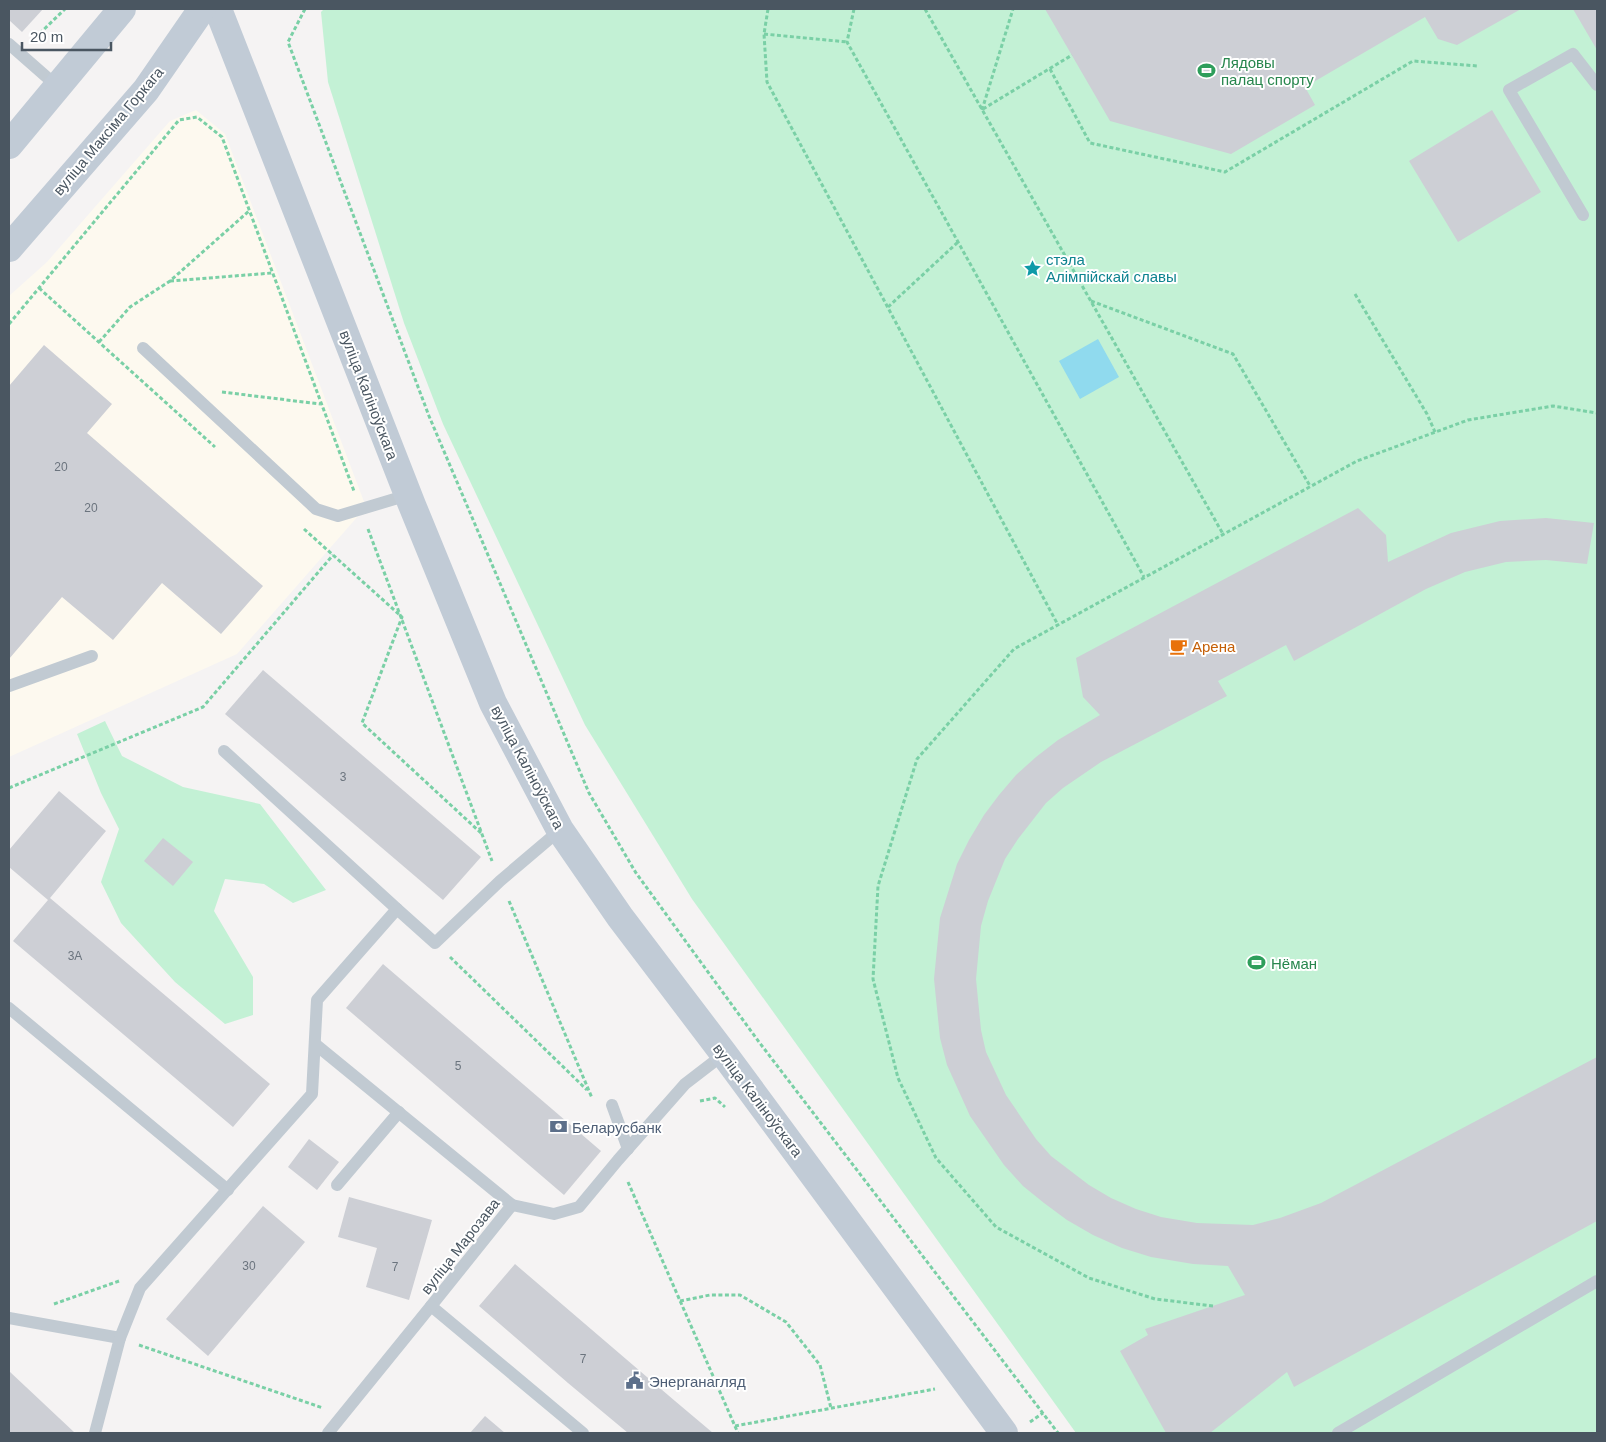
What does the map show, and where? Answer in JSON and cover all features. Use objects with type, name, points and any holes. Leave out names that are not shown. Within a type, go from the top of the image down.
[{"type":"main road","points":[[9,145],[122,9]]},
{"type":"main road","name":"вуліца Максіма Горкага","points":[[9,248],[146,90],[202,9]]},
{"type":"main road","name":"вуліца Каліноўскага","points":[[218,9],[408,495],[493,703],[560,830],[620,917],[724,1054],[1004,1433]]},
{"type":"lane","points":[[9,44],[58,87]]},
{"type":"lane","points":[[1583,215],[1508,90],[1573,54],[1597,85]]},
{"type":"lane","points":[[143,348],[316,509],[338,516],[408,495]]},
{"type":"lane","points":[[9,686],[92,656]]},
{"type":"lane","points":[[224,752],[435,943],[500,881],[560,830]]},
{"type":"lane","points":[[95,1433],[120,1338],[140,1288],[312,1094],[317,1000],[398,910]]},
{"type":"lane","points":[[9,1008],[228,1190]]},
{"type":"lane","name":"вуліца Марозава","points":[[315,1044],[512,1205],[431,1306],[583,1433]]},
{"type":"lane","points":[[512,1205],[554,1214],[579,1207],[685,1084],[724,1054]]},
{"type":"lane","points":[[612,1104],[628,1149]]},
{"type":"lane","points":[[337,1185],[399,1112]]},
{"type":"lane","points":[[1338,1433],[1597,1281]]},
{"type":"lane","points":[[328,1433],[431,1306]]},
{"type":"lane","points":[[10,1318],[120,1338]]},
{"type":"path","points":[[19,53],[65,9]]},
{"type":"path","points":[[305,9],[288,42],[429,416],[589,793],[636,873],[742,1018],[1058,1433]]},
{"type":"path","points":[[768,9],[764,34],[767,82],[1058,625]]},
{"type":"path","points":[[854,9],[846,42],[1144,577]]},
{"type":"path","points":[[925,9],[1223,534]]},
{"type":"path","points":[[982,110],[1013,9]]},
{"type":"path","points":[[764,34],[846,42]]},
{"type":"path","points":[[982,110],[1072,56]]},
{"type":"path","points":[[1050,69],[1090,143],[1225,172],[1413,60],[1478,66]]},
{"type":"path","points":[[9,324],[179,120],[196,118],[222,137],[320,404],[402,617],[500,881],[593,1101]]},
{"type":"path","points":[[99,342],[130,307],[170,281],[249,211]]},
{"type":"path","points":[[888,307],[958,242]]},
{"type":"path","points":[[170,281],[272,274]]},
{"type":"path","points":[[1355,294],[1427,414],[1435,432]]},
{"type":"path","points":[[1090,301],[1233,354],[1310,486]]},
{"type":"path","points":[[150,388],[186,388],[320,404]]},
{"type":"path","points":[[1213,1306],[1155,1299],[1089,1278],[996,1227],[936,1158],[898,1078],[873,979],[878,886],[917,759],[1014,649],[1357,461],[1468,420],[1552,406],[1597,413]]},
{"type":"path","points":[[9,788],[203,707],[333,554]]},
{"type":"path","points":[[402,617],[362,723],[483,835]]},
{"type":"path","points":[[435,943],[590,1093]]},
{"type":"path","points":[[696,1101],[715,1098],[727,1110]]},
{"type":"path","points":[[618,1160],[738,1433]]},
{"type":"path","points":[[10,1318],[158,1268]]},
{"type":"path","points":[[680,1301],[710,1295],[740,1295],[786,1322],[820,1365],[832,1408]]},
{"type":"path","points":[[120,1338],[343,1415]]},
{"type":"path","points":[[735,1426],[938,1388],[932,1380]]},
{"type":"shaded area","points":[[196,110],[225,134],[366,507],[237,654],[9,757],[9,296],[47,262],[170,121]]},
{"type":"green space","name":"Нёман","points":[[324,9],[1597,9],[1597,1433],[1076,1433],[692,899],[585,725],[443,424],[404,323],[328,82],[321,12]]},
{"type":"green space","points":[[105,721],[122,756],[183,787],[260,804],[326,890],[293,903],[264,884],[225,879],[214,911],[253,977],[253,1015],[225,1024],[175,982],[121,923],[101,882],[119,829],[101,793],[77,734]]},
{"type":"water","points":[[1098,339],[1119,377],[1080,399],[1059,361]]},
{"type":"building","points":[[9,9],[43,9],[22,32],[9,20]]},
{"type":"building","name":"Лядовы палац спорту","points":[[1045,9],[1521,9],[1457,45],[1438,39],[1425,17],[1305,87],[1315,105],[1231,154],[1110,121]]},
{"type":"building","points":[[1573,9],[1597,9],[1597,50]]},
{"type":"building","points":[[1492,110],[1541,192],[1458,242],[1409,161]]},
{"type":"building","points":[[44,345],[112,404],[87,433],[263,586],[221,634],[162,583],[113,640],[62,597],[9,659],[9,386]]},
{"type":"building","points":[[1358,508],[1386,535],[1388,562],[1451,533],[1500,521],[1546,518],[1594,523],[1587,564],[1546,560],[1506,562],[1465,572],[1426,589],[1294,661],[1286,645],[1218,681],[1227,696],[1101,762],[1063,788],[1046,803],[1018,839],[1005,859],[988,901],[981,926],[976,979],[981,1030],[986,1052],[1006,1095],[1036,1139],[1051,1156],[1089,1185],[1111,1198],[1161,1217],[1197,1223],[1253,1225],[1280,1218],[1321,1203],[1597,1057],[1597,1221],[1294,1387],[1287,1372],[1210,1433],[1166,1433],[1120,1351],[1148,1335],[1145,1329],[1245,1295],[1228,1266],[1193,1264],[1151,1257],[1122,1248],[1093,1235],[1067,1220],[1044,1203],[1023,1186],[1004,1165],[970,1116],[947,1065],[940,1038],[934,979],[940,918],[957,864],[984,815],[999,795],[1016,775],[1036,757],[1058,740],[1100,715],[1083,697],[1076,658]]},
{"type":"building","points":[[263,670],[481,857],[443,900],[225,714]]},
{"type":"building","points":[[59,791],[106,831],[50,898],[270,1084],[233,1127],[13,941],[48,900],[9,867],[9,850]]},
{"type":"building","points":[[163,838],[193,862],[173,886],[144,861]]},
{"type":"building","points":[[383,964],[601,1151],[564,1195],[346,1008]]},
{"type":"building","points":[[309,1139],[339,1162],[317,1190],[288,1167]]},
{"type":"building","points":[[349,1197],[432,1220],[409,1300],[366,1287],[377,1248],[338,1237]]},
{"type":"building","points":[[263,1206],[305,1242],[208,1356],[166,1319]]},
{"type":"building","points":[[515,1264],[713,1433],[628,1433],[568,1383],[479,1306]]},
{"type":"building","points":[[9,1371],[75,1433],[9,1433]]},
{"type":"building","points":[[485,1416],[505,1433],[470,1433]]},
{"type":"place","name":"Лядовы палац спорту","points":[[1207,71]]},
{"type":"place","name":"стэла Алімпійскай славы","points":[[1032,268]]},
{"type":"place","name":"Арена","points":[[1178,646]]},
{"type":"place","name":"Нёман","points":[[1257,963]]},
{"type":"place","name":"Беларусбанк","points":[[558,1127]]},
{"type":"place","name":"Энерганагляд","points":[[635,1381]]}]
